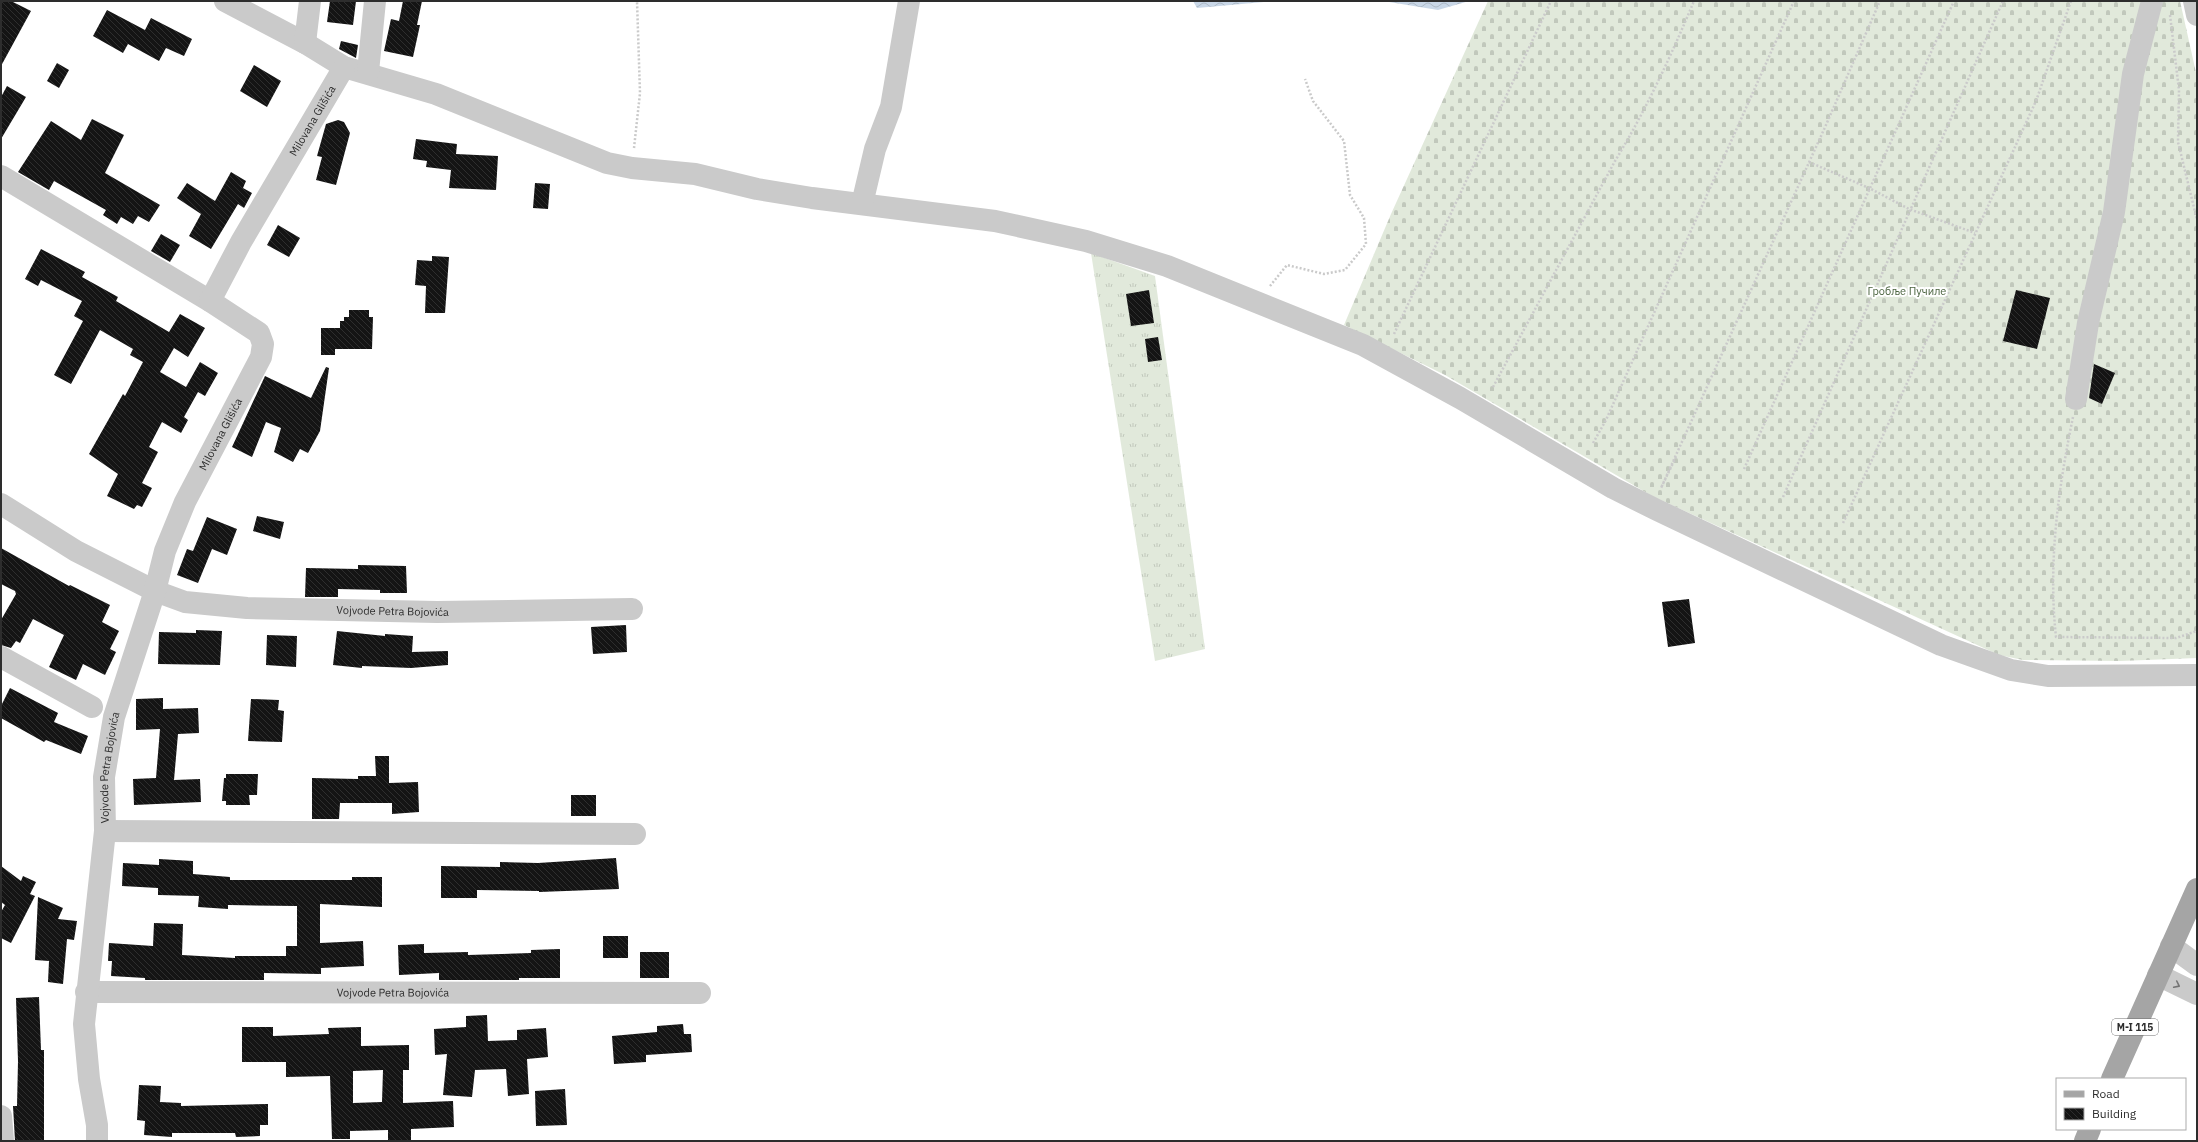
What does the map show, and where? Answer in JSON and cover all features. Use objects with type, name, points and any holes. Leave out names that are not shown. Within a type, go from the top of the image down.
[{"type":"main road","name":"M-I 115","points":[[2112,1078],[2197,889]]},
{"type":"main road","points":[[2085,1141],[2090,1130]]},
{"type":"street","points":[[304,43],[310,1]]},
{"type":"street","points":[[368,72],[375,1]]},
{"type":"street","points":[[862,204],[875,149],[891,107],[909,1]]},
{"type":"street","points":[[2076,399],[2088,323],[2114,212],[2133,74],[2152,1]]},
{"type":"street","points":[[2194,1],[2197,15]]},
{"type":"street","points":[[236,4],[344,67],[368,72],[436,94],[607,164],[695,174],[757,189],[862,204],[995,220],[1086,241],[1167,266],[1256,304],[1363,345],[1460,398],[1613,488],[1941,645],[2011,670],[2048,676],[2197,675]]},
{"type":"street","name":"Milovana Glišića","points":[[210,301],[241,242],[344,67]]},
{"type":"street","name":"Milovana Glišića","points":[[1,176],[210,301],[259,334],[263,344],[261,357],[185,502],[165,551],[155,591]]},
{"type":"street","name":"Vojvode Petra Bojovića","points":[[1,504],[76,551],[155,591],[185,602],[247,608],[437,612],[632,609]]},
{"type":"street","name":"Vojvode Petra Bojovića","points":[[97,1141],[97,1125],[89,1079],[84,1024],[86,992],[105,831],[104,777],[114,717],[155,591]]},
{"type":"street","points":[[1,657],[92,707]]},
{"type":"street","name":"Vojvode Petra Bojovića","points":[[105,831],[635,834]]},
{"type":"street","points":[[2171,946],[2197,965]]},
{"type":"street","points":[[2158,975],[2197,994]]},
{"type":"street","name":"Vojvode Petra Bojovića","points":[[86,992],[700,993]]},
{"type":"street","points":[[1,1116],[3,1141]]},
{"type":"path","points":[[632,168],[640,93],[636,1]]},
{"type":"path","points":[[1394,334],[1551,1]]},
{"type":"path","points":[[1493,387],[1615,161],[1634,129],[1673,50],[1694,1]]},
{"type":"path","points":[[1593,443],[1609,412],[1794,1]]},
{"type":"path","points":[[1676,456],[1661,488],[1809,162],[1880,1]]},
{"type":"path","points":[[1744,470],[1954,1]]},
{"type":"path","points":[[1783,497],[1909,209],[2003,1]]},
{"type":"path","points":[[1843,523],[2036,101],[2071,1]]},
{"type":"path","points":[[2170,14],[2178,90],[2178,142],[2197,220]]},
{"type":"path","points":[[1256,304],[1287,265],[1324,274],[1345,270],[1366,244],[1364,218],[1350,195],[1344,141],[1312,100],[1306,79]]},
{"type":"path","points":[[1809,162],[1871,189],[1909,209],[1976,233]]},
{"type":"path","points":[[2076,399],[2066,453],[2053,548],[2053,604],[2056,637],[2176,638],[2197,631]]},
{"type":"green space","name":"Гробље Пучиле","points":[[1488,1],[2180,1],[2197,77],[2197,658],[2120,661],[2023,660],[1999,655],[1652,496],[1445,375],[1344,325],[1391,214]]},
{"type":"green space","points":[[1091,253],[1155,276],[1205,649],[1155,661]]},
{"type":"water","points":[[1193,1],[1275,1],[1197,8]]},
{"type":"water","points":[[1383,1],[1469,1],[1438,10]]},
{"type":"building","points":[[1,1],[11,1],[31,11],[1,66]]},
{"type":"building","points":[[330,1],[356,1],[353,25],[327,22]]},
{"type":"building","points":[[403,1],[422,1],[417,25],[420,25],[413,57],[384,51],[391,19],[399,21]]},
{"type":"building","points":[[107,10],[145,30],[151,18],[192,39],[184,56],[166,48],[159,61],[128,44],[123,53],[93,36]]},
{"type":"building","points":[[341,41],[358,45],[356,58],[339,49]]},
{"type":"building","points":[[57,63],[69,70],[59,88],[47,81]]},
{"type":"building","points":[[254,65],[281,81],[267,107],[240,91]]},
{"type":"building","points":[[7,86],[26,97],[1,139],[1,97]]},
{"type":"building","points":[[92,119],[124,135],[105,173],[160,205],[149,222],[138,216],[133,224],[121,217],[117,224],[103,215],[106,210],[54,181],[49,190],[18,172],[51,121],[81,140]]},
{"type":"building","points":[[338,120],[344,122],[350,133],[336,185],[316,180],[322,157],[317,156],[326,124]]},
{"type":"building","points":[[416,139],[457,144],[456,154],[498,156],[496,190],[449,188],[451,170],[426,167],[427,161],[413,159]]},
{"type":"building","points":[[231,172],[246,181],[243,188],[252,193],[244,208],[238,204],[211,249],[189,236],[201,214],[177,198],[187,183],[215,201]]},
{"type":"building","points":[[535,183],[550,184],[548,209],[533,208]]},
{"type":"building","points":[[278,225],[300,238],[289,257],[267,245]]},
{"type":"building","points":[[161,234],[180,245],[170,262],[151,251]]},
{"type":"building","points":[[41,249],[85,272],[82,277],[118,297],[116,301],[169,332],[180,314],[205,328],[188,357],[174,348],[160,372],[186,387],[200,362],[218,373],[205,396],[198,392],[184,417],[188,420],[181,433],[162,422],[149,447],[158,452],[142,483],[152,488],[142,507],[137,505],[134,509],[107,496],[118,474],[89,454],[123,394],[125,396],[143,362],[130,355],[133,349],[100,330],[71,384],[54,375],[83,321],[74,316],[82,301],[41,280],[38,286],[25,279]]},
{"type":"building","points":[[432,256],[449,257],[445,313],[425,313],[426,286],[415,285],[417,260],[432,261]]},
{"type":"building","points":[[1149,290],[1154,323],[1131,326],[1126,294]]},
{"type":"building","points":[[2016,290],[2050,298],[2037,349],[2003,341]]},
{"type":"building","points":[[349,310],[369,310],[369,317],[373,317],[372,349],[335,349],[335,355],[321,355],[321,328],[340,328],[340,321],[344,321],[344,317],[349,317]]},
{"type":"building","points":[[1158,337],[1162,360],[1148,362],[1145,339]]},
{"type":"building","points":[[2094,364],[2115,373],[2102,404],[2089,398]]},
{"type":"building","points":[[326,367],[329,368],[320,431],[308,453],[300,449],[293,462],[274,452],[281,428],[266,422],[252,457],[232,447],[265,376],[311,398]]},
{"type":"building","points":[[257,516],[284,522],[280,539],[253,531]]},
{"type":"building","points":[[207,517],[237,529],[227,555],[212,549],[198,583],[177,575],[187,549],[193,551]]},
{"type":"building","points":[[1,548],[69,586],[70,585],[110,605],[102,622],[119,631],[110,649],[116,652],[105,675],[83,664],[76,680],[49,667],[64,635],[33,619],[20,643],[16,641],[11,648],[1,645],[1,620],[16,594],[15,591],[1,584]]},
{"type":"building","points":[[358,565],[406,566],[407,593],[380,593],[380,590],[338,589],[338,597],[305,597],[306,568],[358,569]]},
{"type":"building","points":[[1689,599],[1695,643],[1668,647],[1662,602]]},
{"type":"building","points":[[626,625],[627,652],[593,654],[591,627]]},
{"type":"building","points":[[196,630],[222,631],[220,665],[158,664],[159,632],[196,633]]},
{"type":"building","points":[[337,631],[385,636],[385,634],[413,636],[412,652],[448,651],[448,665],[411,668],[362,666],[362,668],[333,665]]},
{"type":"building","points":[[267,635],[297,636],[296,667],[266,665]]},
{"type":"building","points":[[10,688],[58,713],[54,722],[88,736],[81,754],[46,740],[44,742],[1,718],[1,706]]},
{"type":"building","points":[[163,698],[163,709],[198,708],[199,733],[178,734],[174,780],[200,779],[201,802],[134,805],[133,779],[156,778],[160,729],[136,730],[136,699]]},
{"type":"building","points":[[251,699],[279,700],[278,710],[284,711],[282,742],[248,741]]},
{"type":"building","points":[[375,756],[389,756],[389,783],[418,782],[419,812],[392,814],[392,803],[340,803],[339,819],[312,819],[312,778],[358,779],[358,776],[376,776]]},
{"type":"building","points":[[226,774],[258,774],[257,795],[249,795],[250,805],[226,805],[226,801],[222,801],[224,778],[226,778]]},
{"type":"building","points":[[571,795],[596,795],[596,816],[571,816]]},
{"type":"building","points":[[616,858],[619,889],[539,892],[477,890],[477,898],[441,898],[441,866],[500,867],[500,862],[538,863]]},
{"type":"building","points":[[159,859],[193,861],[193,874],[230,877],[230,880],[352,880],[352,877],[382,877],[382,907],[320,904],[320,943],[363,941],[364,966],[321,968],[321,974],[264,973],[264,980],[145,980],[145,978],[111,976],[112,961],[108,961],[109,943],[153,946],[154,923],[183,924],[182,955],[235,958],[235,956],[286,956],[286,946],[297,946],[297,906],[228,905],[228,909],[198,907],[199,896],[158,895],[158,888],[122,886],[123,863],[159,865]]},
{"type":"building","points":[[1,866],[21,881],[23,876],[36,882],[30,894],[35,896],[11,943],[1,938],[1,912],[5,905],[1,902]]},
{"type":"building","points":[[38,897],[63,908],[58,919],[77,921],[74,940],[67,939],[63,984],[48,982],[49,961],[35,960]]},
{"type":"building","points":[[603,936],[628,936],[628,958],[603,958]]},
{"type":"building","points":[[424,944],[424,953],[468,952],[468,955],[531,953],[531,950],[560,949],[560,978],[519,978],[519,980],[439,980],[439,973],[399,975],[398,945]]},
{"type":"building","points":[[640,952],[669,952],[669,978],[640,978]]},
{"type":"building","points":[[39,997],[41,1050],[44,1050],[44,1141],[15,1141],[13,1106],[17,1106],[18,1061],[16,998]]},
{"type":"building","points":[[487,1015],[488,1041],[517,1040],[517,1030],[546,1028],[548,1057],[527,1059],[529,1094],[508,1096],[506,1069],[475,1070],[472,1097],[443,1095],[447,1054],[435,1055],[434,1029],[466,1027],[466,1016]]},
{"type":"building","points":[[683,1024],[684,1034],[691,1034],[692,1052],[646,1055],[646,1062],[614,1064],[612,1036],[657,1032],[657,1026]]},
{"type":"building","points":[[242,1027],[273,1027],[273,1036],[329,1034],[328,1028],[361,1027],[361,1046],[409,1045],[409,1070],[403,1070],[403,1103],[453,1101],[454,1127],[411,1129],[411,1141],[388,1141],[388,1130],[350,1131],[350,1139],[332,1139],[330,1076],[286,1077],[286,1062],[242,1062]],"holes":[[[383,1070],[382,1102],[353,1103],[353,1071]]]},
{"type":"building","points":[[139,1085],[161,1086],[160,1102],[181,1103],[181,1106],[268,1104],[268,1125],[260,1125],[260,1136],[236,1137],[235,1133],[172,1133],[172,1137],[144,1135],[145,1121],[137,1120]]},
{"type":"building","points":[[565,1089],[567,1125],[536,1126],[535,1091]]}]
